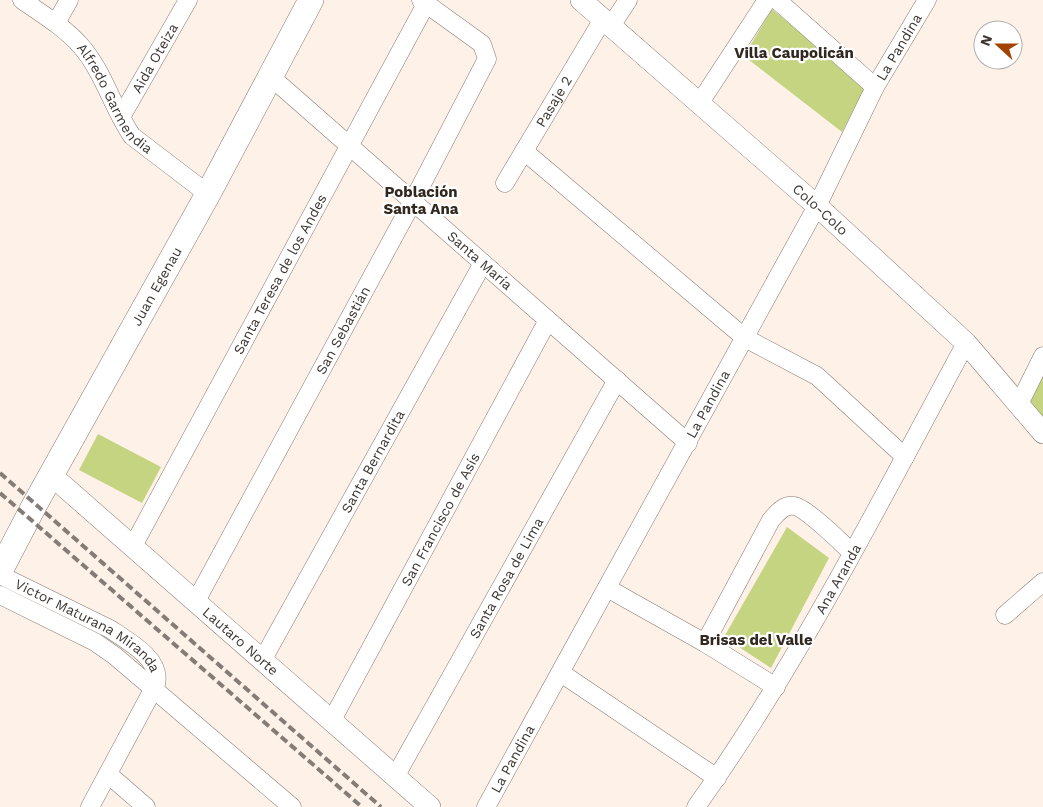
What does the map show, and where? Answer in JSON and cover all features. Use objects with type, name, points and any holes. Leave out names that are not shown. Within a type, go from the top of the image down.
[{"type":"main road","name":"Juan Egenau","points":[[0,571],[51,475],[208,194],[311,0]]},
{"type":"street","name":"Alfredo Garmendia","points":[[22,0],[56,23],[81,46],[91,60],[121,118],[139,142],[208,194]]},
{"type":"street","points":[[56,23],[69,0]]},
{"type":"street","name":"Aida Oteiza","points":[[121,118],[188,0]]},
{"type":"street","name":"Colo-Colo","points":[[581,0],[817,206],[966,343],[1043,433]]},
{"type":"street","name":"Pasaje 2","points":[[505,183],[607,23],[628,0]]},
{"type":"street","points":[[699,104],[767,0]]},
{"type":"street","points":[[777,0],[875,87]]},
{"type":"street","name":"La Pandina","points":[[486,807],[817,206],[875,87],[927,0]]},
{"type":"street","name":"San Sebastián","points":[[196,601],[413,202],[487,59],[482,44],[424,2]]},
{"type":"street","name":"Santa Teresa de los Andes","points":[[133,546],[424,2]]},
{"type":"street","name":"Santa María","points":[[271,77],[688,443]]},
{"type":"street","points":[[524,151],[745,338],[818,376],[905,457]]},
{"type":"street","name":"Santa Bernardita","points":[[262,659],[483,263]]},
{"type":"street","name":"San Francisco de Asís","points":[[332,720],[548,320]]},
{"type":"street","name":"Ana Aranda","points":[[696,807],[776,687],[852,553],[966,343]]},
{"type":"street","points":[[1019,404],[1043,356]]},
{"type":"street","name":"Santa Rosa de Lima","points":[[395,777],[617,380]]},
{"type":"street","name":"Lautaro Norte","points":[[51,475],[430,807]]},
{"type":"street","points":[[705,643],[772,520],[780,510],[787,506],[795,506],[806,512],[852,553]]},
{"type":"street","name":"Victor Maturana Miranda","points":[[0,575],[97,622],[125,639],[154,665],[157,677],[152,689]]},
{"type":"street","points":[[1005,615],[1043,582]]},
{"type":"street","points":[[607,588],[705,643],[776,687]]},
{"type":"street","name":"Victor Maturana Miranda","points":[[0,595],[96,642],[115,656],[292,807]]},
{"type":"street","points":[[560,673],[717,778]]},
{"type":"street","points":[[90,807],[152,689]]},
{"type":"street","points":[[108,774],[146,807]]},
{"type":"green space","points":[[772,9],[866,87],[842,132],[744,56]]},
{"type":"green space","points":[[1043,363],[1043,437],[1022,407]]},
{"type":"green space","points":[[98,434],[161,467],[142,503],[79,470]]},
{"type":"green space","points":[[787,527],[829,558],[771,668],[724,637]]},
{"type":"railway","points":[[0,473],[381,807]]},
{"type":"railway","points":[[0,493],[362,807]]},
{"type":"district","name":"Villa Caupolicán","points":[[794,53]]},
{"type":"district","name":"Población Santa Ana","points":[[421,200]]},
{"type":"district","name":"Brisas del Valle","points":[[756,640]]}]
